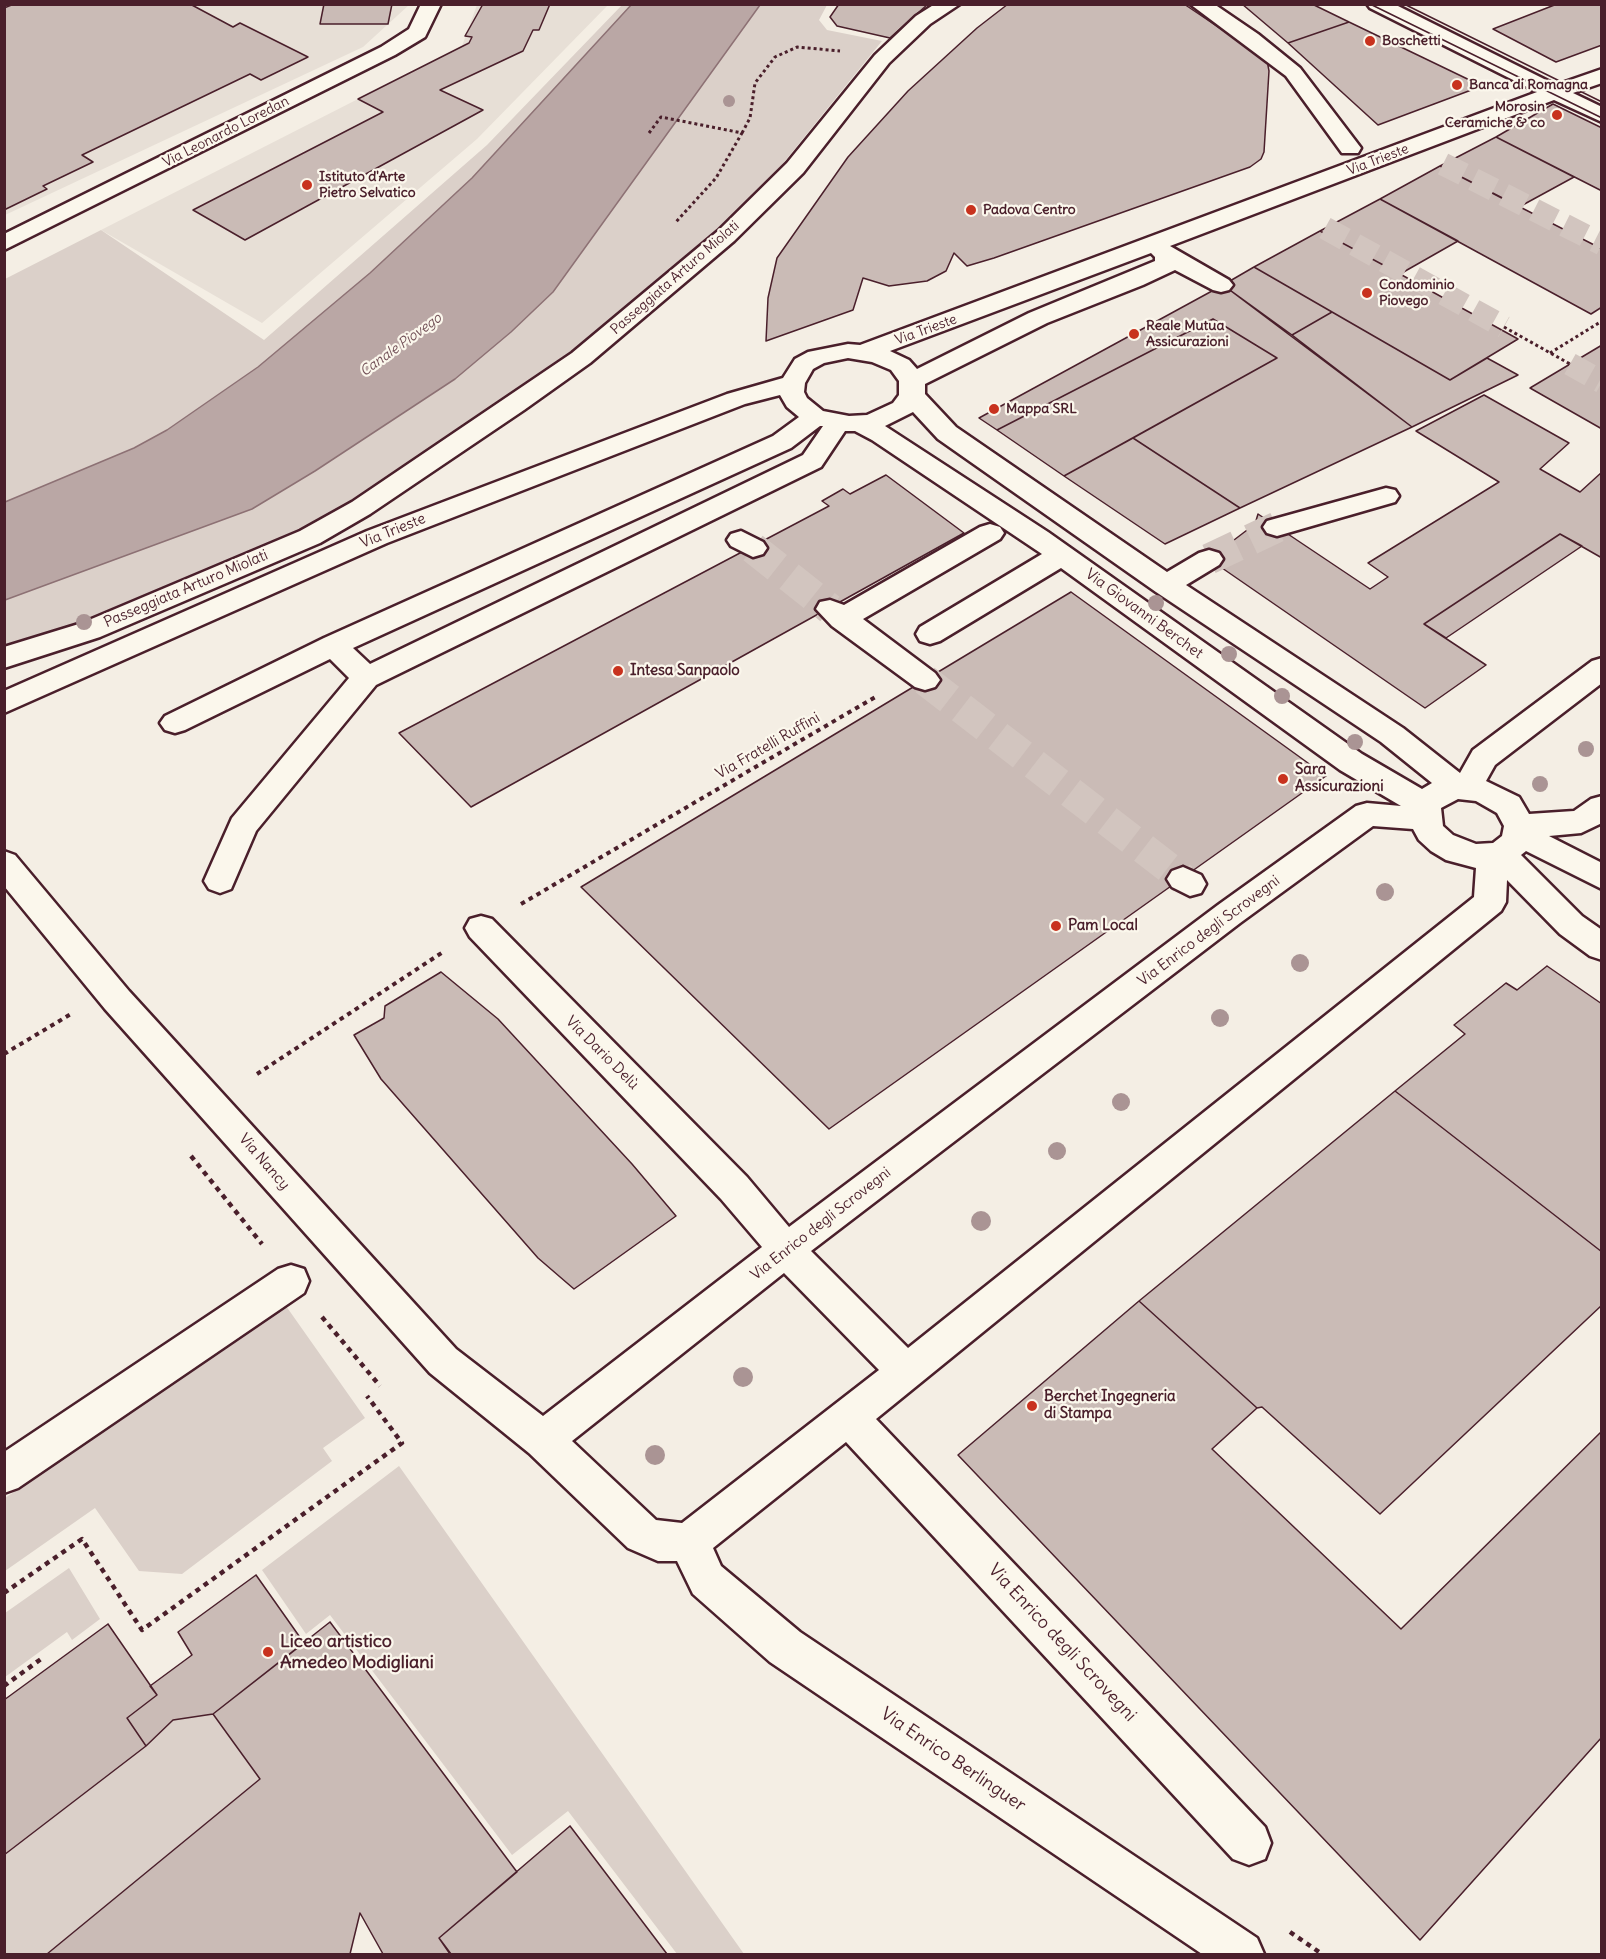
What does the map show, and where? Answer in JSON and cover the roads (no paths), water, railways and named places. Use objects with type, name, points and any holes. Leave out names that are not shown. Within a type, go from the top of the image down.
[{"type":"street","name":"Via Leonardo Loredan","points":[[4,243],[388,51],[418,33],[431,4]]},
{"type":"street","name":"Passeggiata Arturo Miolati","points":[[4,658],[59,638],[90,630],[310,537],[361,508],[581,358],[726,236],[795,168],[882,59],[923,20],[950,4]]},
{"type":"street","points":[[1200,4],[1251,38],[1293,72],[1350,148]]},
{"type":"street","points":[[1377,4],[1602,116]]},
{"type":"street","name":"Via Trieste","points":[[4,703],[377,537],[457,488],[792,383],[804,364],[817,357],[832,353],[866,352],[1161,250],[1602,75]]},
{"type":"street","points":[[1161,250],[1221,285]]},
{"type":"street","name":"Via Trieste","points":[[175,723],[334,645],[782,442],[838,421],[894,415],[902,409],[912,388],[1038,318],[1135,280],[1166,264],[1161,250]]},
{"type":"street","name":"Via Trieste","points":[[866,352],[900,366],[912,388]]},
{"type":"street","points":[[220,881],[243,825],[366,678],[812,460],[838,421],[796,402],[791,392],[792,383]]},
{"type":"street","points":[[912,388],[947,433],[1166,585],[1392,735],[1462,788]]},
{"type":"street","name":"Via Giovanni Berchet","points":[[838,421],[881,434],[1061,555],[1425,813]]},
{"type":"street","name":"Passeggiata Arturo Miolati","points":[[361,508],[457,488]]},
{"type":"street","points":[[1277,527],[1386,496]]},
{"type":"street","points":[[921,676],[836,614],[990,532]]},
{"type":"street","points":[[930,634],[1061,555]]},
{"type":"street","points":[[1166,585],[1209,560]]},
{"type":"street","points":[[334,645],[366,678]]},
{"type":"street","points":[[1462,788],[1484,758],[1602,668]]},
{"type":"street","points":[[4,724],[42,687]]},
{"type":"street","points":[[543,1440],[642,1534],[658,1542],[689,1542],[849,1418],[1490,902],[1508,842],[1508,805],[1482,790],[1462,788],[1443,791],[1433,797],[1425,813],[1430,832],[1457,852],[1476,856],[1508,842],[1581,822],[1602,807]]},
{"type":"street","name":"Via Enrico degli Scrovegni","points":[[543,1440],[786,1250],[1229,914],[1367,814],[1425,813]]},
{"type":"street","points":[[1508,842],[1602,877]]},
{"type":"street","points":[[1508,842],[1571,925],[1602,946]]},
{"type":"street","name":"Via Nancy","points":[[4,863],[99,978],[205,1094],[330,1239],[443,1361],[543,1440]]},
{"type":"street","name":"Via Dario Delù","points":[[481,928],[734,1188],[786,1250],[906,1372]]},
{"type":"street","points":[[4,1474],[291,1281]]},
{"type":"street","name":"Via Enrico degli Scrovegni","points":[[849,1418],[1249,1843]]},
{"type":"street","name":"Via Enrico Berlinguer","points":[[689,1542],[707,1580],[785,1647],[1241,1954]]},
{"type":"water","name":"Canale Piovego","points":[[632,4],[760,5],[553,292],[511,332],[455,379],[315,471],[252,509],[5,600],[5,502],[134,448],[167,430],[258,367],[370,273],[472,178]]},
{"type":"tunnel","points":[[1443,164],[1602,244]]},
{"type":"tunnel","points":[[1325,228],[1504,327]]},
{"type":"tunnel","points":[[1570,364],[1602,382]]},
{"type":"tunnel","points":[[1209,559],[1277,527]]},
{"type":"tunnel","points":[[753,548],[830,609]]},
{"type":"tunnel","points":[[925,680],[1183,879]]},
{"type":"tram line","points":[[1370,4],[1602,118]]},
{"type":"tram line","points":[[1404,4],[1602,102]]},
{"type":"place","name":"Boschetti","points":[[1370,41]]},
{"type":"place","name":"Banca di Romagna","points":[[1457,85]]},
{"type":"place","name":"Morosin Ceramiche & co","points":[[1557,115]]},
{"type":"place","name":"Istituto d'Arte Pietro Selvatico","points":[[307,185]]},
{"type":"place","name":"Padova Centro","points":[[971,210]]},
{"type":"place","name":"Condominio Piovego","points":[[1367,293]]},
{"type":"place","name":"Reale Mutua Assicurazioni","points":[[1134,334]]},
{"type":"place","name":"Mappa SRL","points":[[994,409]]},
{"type":"place","name":"Intesa Sanpaolo","points":[[618,671]]},
{"type":"place","name":"Sara Assicurazioni","points":[[1283,779]]},
{"type":"place","name":"Pam Local","points":[[1056,926]]},
{"type":"place","name":"Berchet Ingegneria di Stampa","points":[[1032,1406]]},
{"type":"place","name":"Liceo artistico Amedeo Modigliani","points":[[268,1652]]}]
